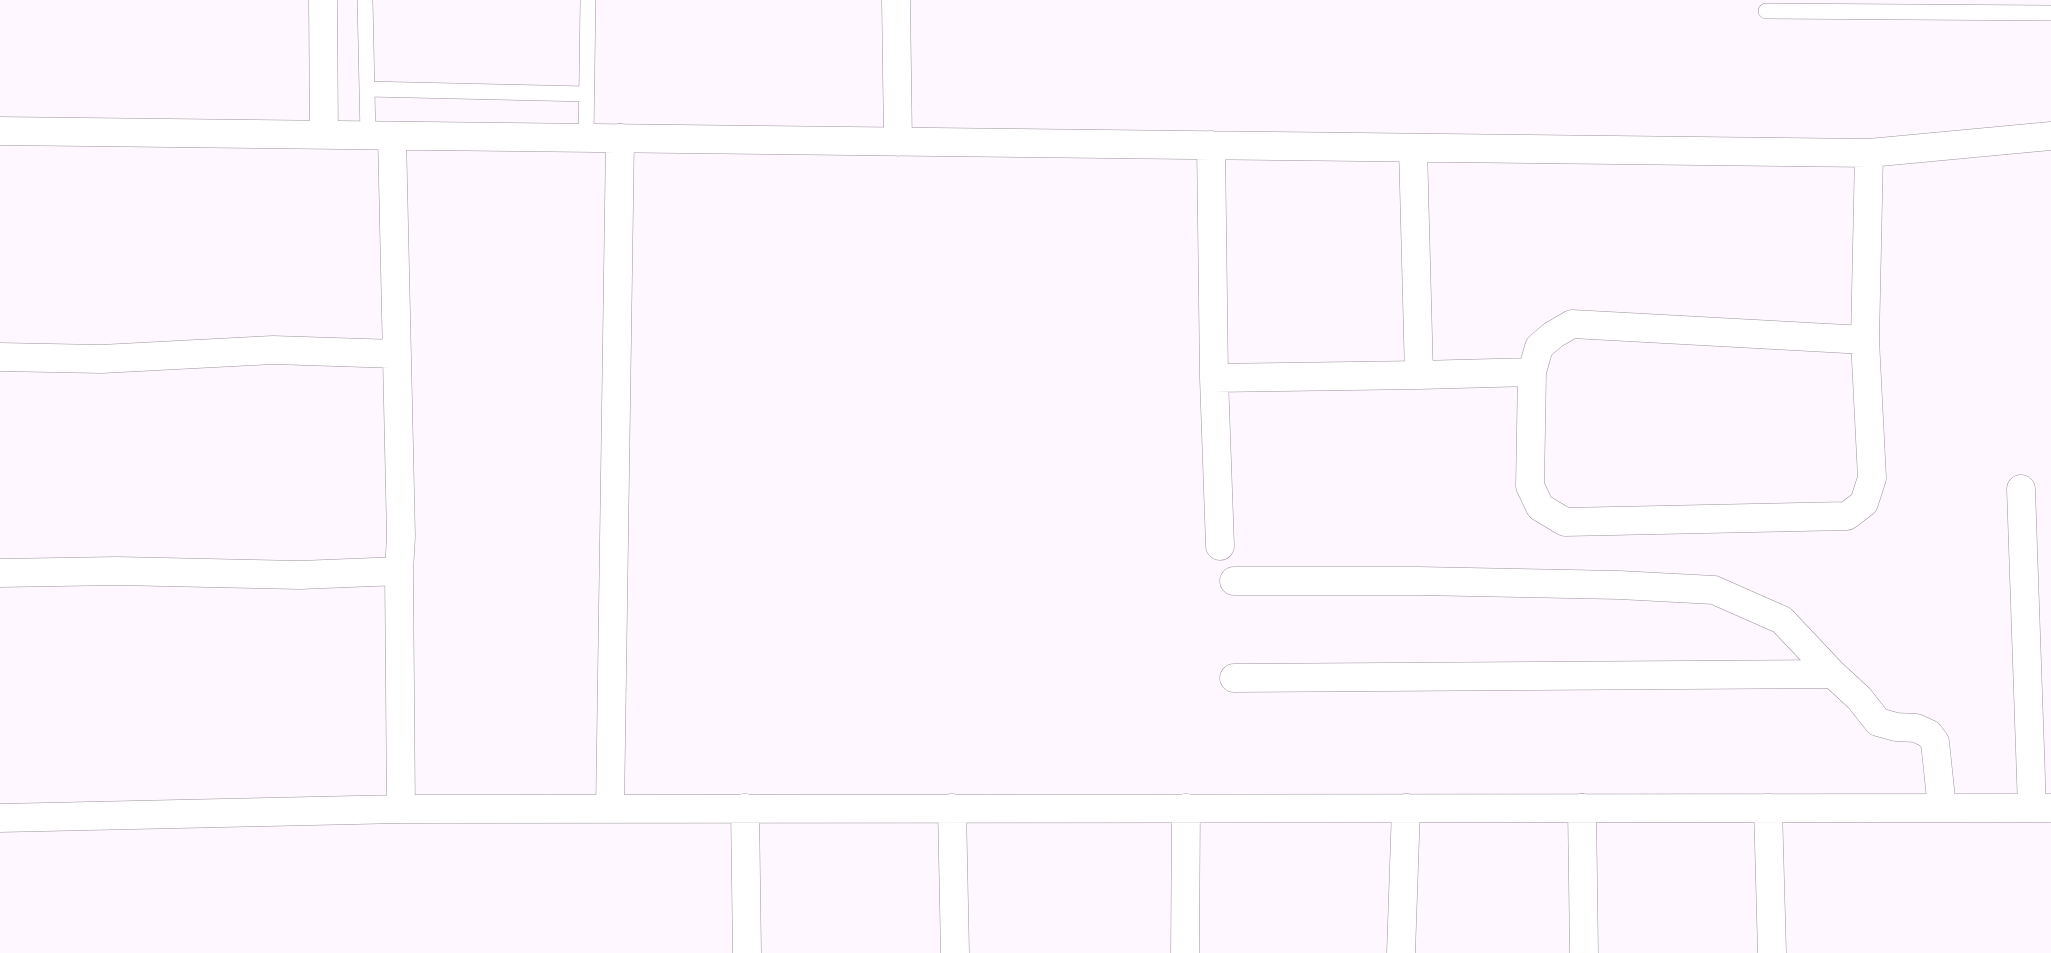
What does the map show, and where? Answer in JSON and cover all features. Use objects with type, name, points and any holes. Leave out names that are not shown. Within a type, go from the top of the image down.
[{"type":"street","points":[[323,0],[324,135]]},
{"type":"street","points":[[896,0],[898,142]]},
{"type":"street","points":[[0,131],[1869,152],[2051,136]]},
{"type":"street","points":[[380,136],[397,354],[401,536],[399,571],[401,809]]},
{"type":"street","points":[[610,809],[620,138]]},
{"type":"street","points":[[1211,145],[1214,378],[1220,546]]},
{"type":"street","points":[[1413,148],[1419,375]]},
{"type":"street","points":[[1865,340],[1572,324],[1552,335],[1539,347],[1532,372],[1530,486],[1540,507],[1565,522],[1847,516],[1864,503],[1872,478],[1865,340],[1869,152]]},
{"type":"street","points":[[0,357],[101,359],[273,350],[397,354]]},
{"type":"street","points":[[1214,378],[1532,372]]},
{"type":"street","points":[[0,818],[401,809],[2041,808],[2021,489]]},
{"type":"street","points":[[0,572],[117,570],[300,575],[399,571]]},
{"type":"street","points":[[1234,581],[1419,580],[1619,585],[1714,590],[1782,620],[1833,674],[1859,698],[1878,722],[1896,727],[1916,728],[1929,734],[1935,742],[1942,808]]},
{"type":"street","points":[[1234,678],[1833,674]]},
{"type":"street","points":[[745,808],[747,953]]},
{"type":"street","points":[[952,808],[955,953]]},
{"type":"street","points":[[1185,953],[1186,808]]},
{"type":"street","points":[[1401,953],[1406,808]]},
{"type":"street","points":[[1582,808],[1584,953]]},
{"type":"street","points":[[1768,808],[1772,953]]},
{"type":"lane","points":[[365,0],[367,89],[380,136]]},
{"type":"lane","points":[[586,138],[588,0]]},
{"type":"lane","points":[[1766,11],[1864,6],[2051,13]]},
{"type":"lane","points":[[367,89],[587,94]]}]
